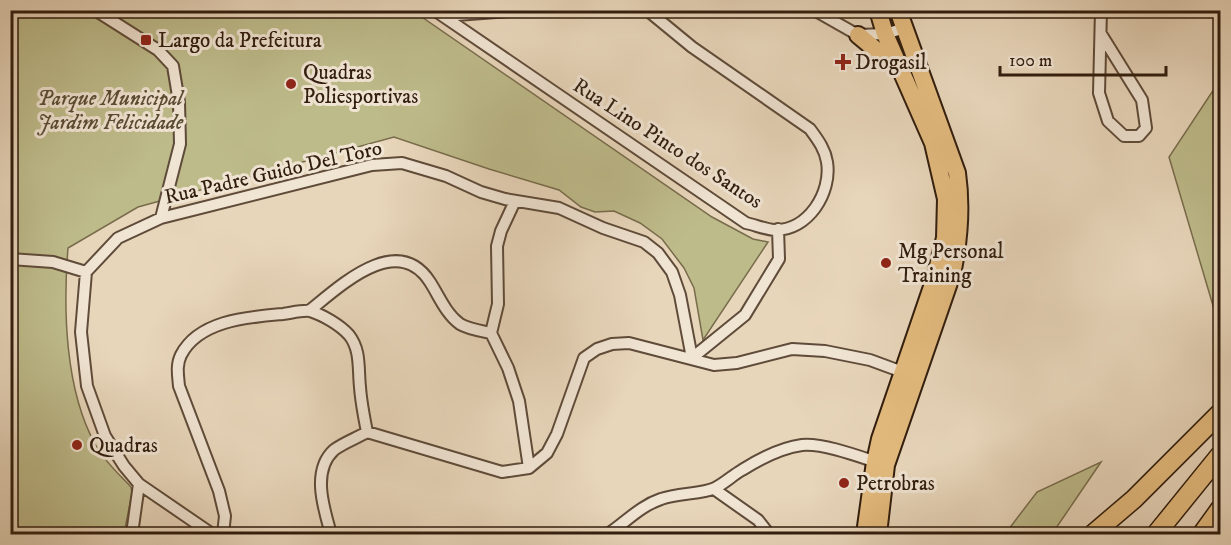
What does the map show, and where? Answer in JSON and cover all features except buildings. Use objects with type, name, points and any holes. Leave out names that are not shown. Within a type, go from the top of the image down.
[{"type":"highway","points":[[1093,534],[1134,499],[1221,413]]},
{"type":"highway","points":[[1156,534],[1221,455]]},
{"type":"highway","points":[[1202,534],[1221,509]]},
{"type":"main road","points":[[878,10],[885,34],[933,142],[946,199],[945,238],[909,374]]},
{"type":"main road","points":[[878,534],[880,439],[952,274],[958,244],[960,192],[957,173],[948,146],[898,10]]},
{"type":"main road","points":[[858,35],[904,73]]},
{"type":"main road","points":[[866,534],[880,463]]},
{"type":"street","points":[[95,10],[158,50],[173,66],[179,102],[180,144],[161,218]]},
{"type":"street","points":[[438,13],[524,10]]},
{"type":"street","name":"Rua Lino Pinto dos Santos","points":[[438,13],[746,223],[774,230],[791,226],[810,216],[826,192],[828,163],[823,146],[810,129],[692,48],[647,10]]},
{"type":"street","points":[[814,10],[858,35],[885,34],[905,28]]},
{"type":"street","points":[[1101,10],[1099,93],[1108,121],[1124,136],[1139,136],[1146,128],[1142,100],[1101,34]]},
{"type":"street","name":"Rua Padre Guido Del Toro","points":[[86,272],[118,238],[161,218],[372,165],[402,163],[446,176],[481,192],[515,201],[559,208],[603,228],[644,242],[658,253],[672,272],[680,295],[692,358]]},
{"type":"street","points":[[515,201],[501,231],[497,246],[498,304],[491,333],[508,368],[519,401],[529,468]]},
{"type":"street","points":[[692,358],[746,315],[779,259],[778,229]]},
{"type":"street","points":[[10,259],[53,262],[86,272],[81,332],[87,386],[105,435],[124,466],[140,484],[212,534]]},
{"type":"street","points":[[309,311],[358,272],[388,262],[408,262],[421,271],[450,314],[461,324],[491,333]]},
{"type":"street","points":[[224,534],[225,516],[219,491],[179,386],[177,368],[181,355],[192,341],[223,323],[258,316],[309,311],[330,321],[348,334],[355,344],[367,432]]},
{"type":"street","points":[[331,534],[321,483],[324,465],[334,450],[367,432],[502,472],[529,468],[547,453],[557,434],[584,358],[597,349],[612,344],[629,344],[714,365],[737,363],[792,349],[825,351],[870,360],[909,374]]},
{"type":"street","points":[[608,534],[642,507],[682,493],[714,489],[741,470],[769,455],[804,445],[832,449],[880,463]]},
{"type":"street","points":[[132,534],[140,484]]},
{"type":"street","points":[[714,489],[758,520],[769,534]]},
{"type":"green space","name":"Parque Municipal Jardim Felicidade","points":[[10,11],[413,11],[712,217],[753,239],[768,242],[703,340],[694,288],[684,268],[662,239],[640,223],[614,211],[595,212],[581,207],[559,190],[394,137],[138,207],[68,248],[66,272],[68,349],[77,399],[98,450],[131,487],[132,493],[124,534],[11,534]]},
{"type":"green space","points":[[1220,80],[1220,313],[1214,309],[1169,157]]},
{"type":"green space","points":[[1101,462],[1052,534],[1005,534],[1037,492]]},
{"type":"place","name":"Largo da Prefeitura","points":[[146,40]]},
{"type":"place","name":"Drogasil","points":[[843,62]]},
{"type":"place","name":"Quadras Poliesportivas","points":[[291,84]]},
{"type":"place","name":"Mg Personal Training","points":[[886,263]]},
{"type":"place","name":"Quadras","points":[[77,445]]},
{"type":"place","name":"Petrobras","points":[[844,483]]}]
